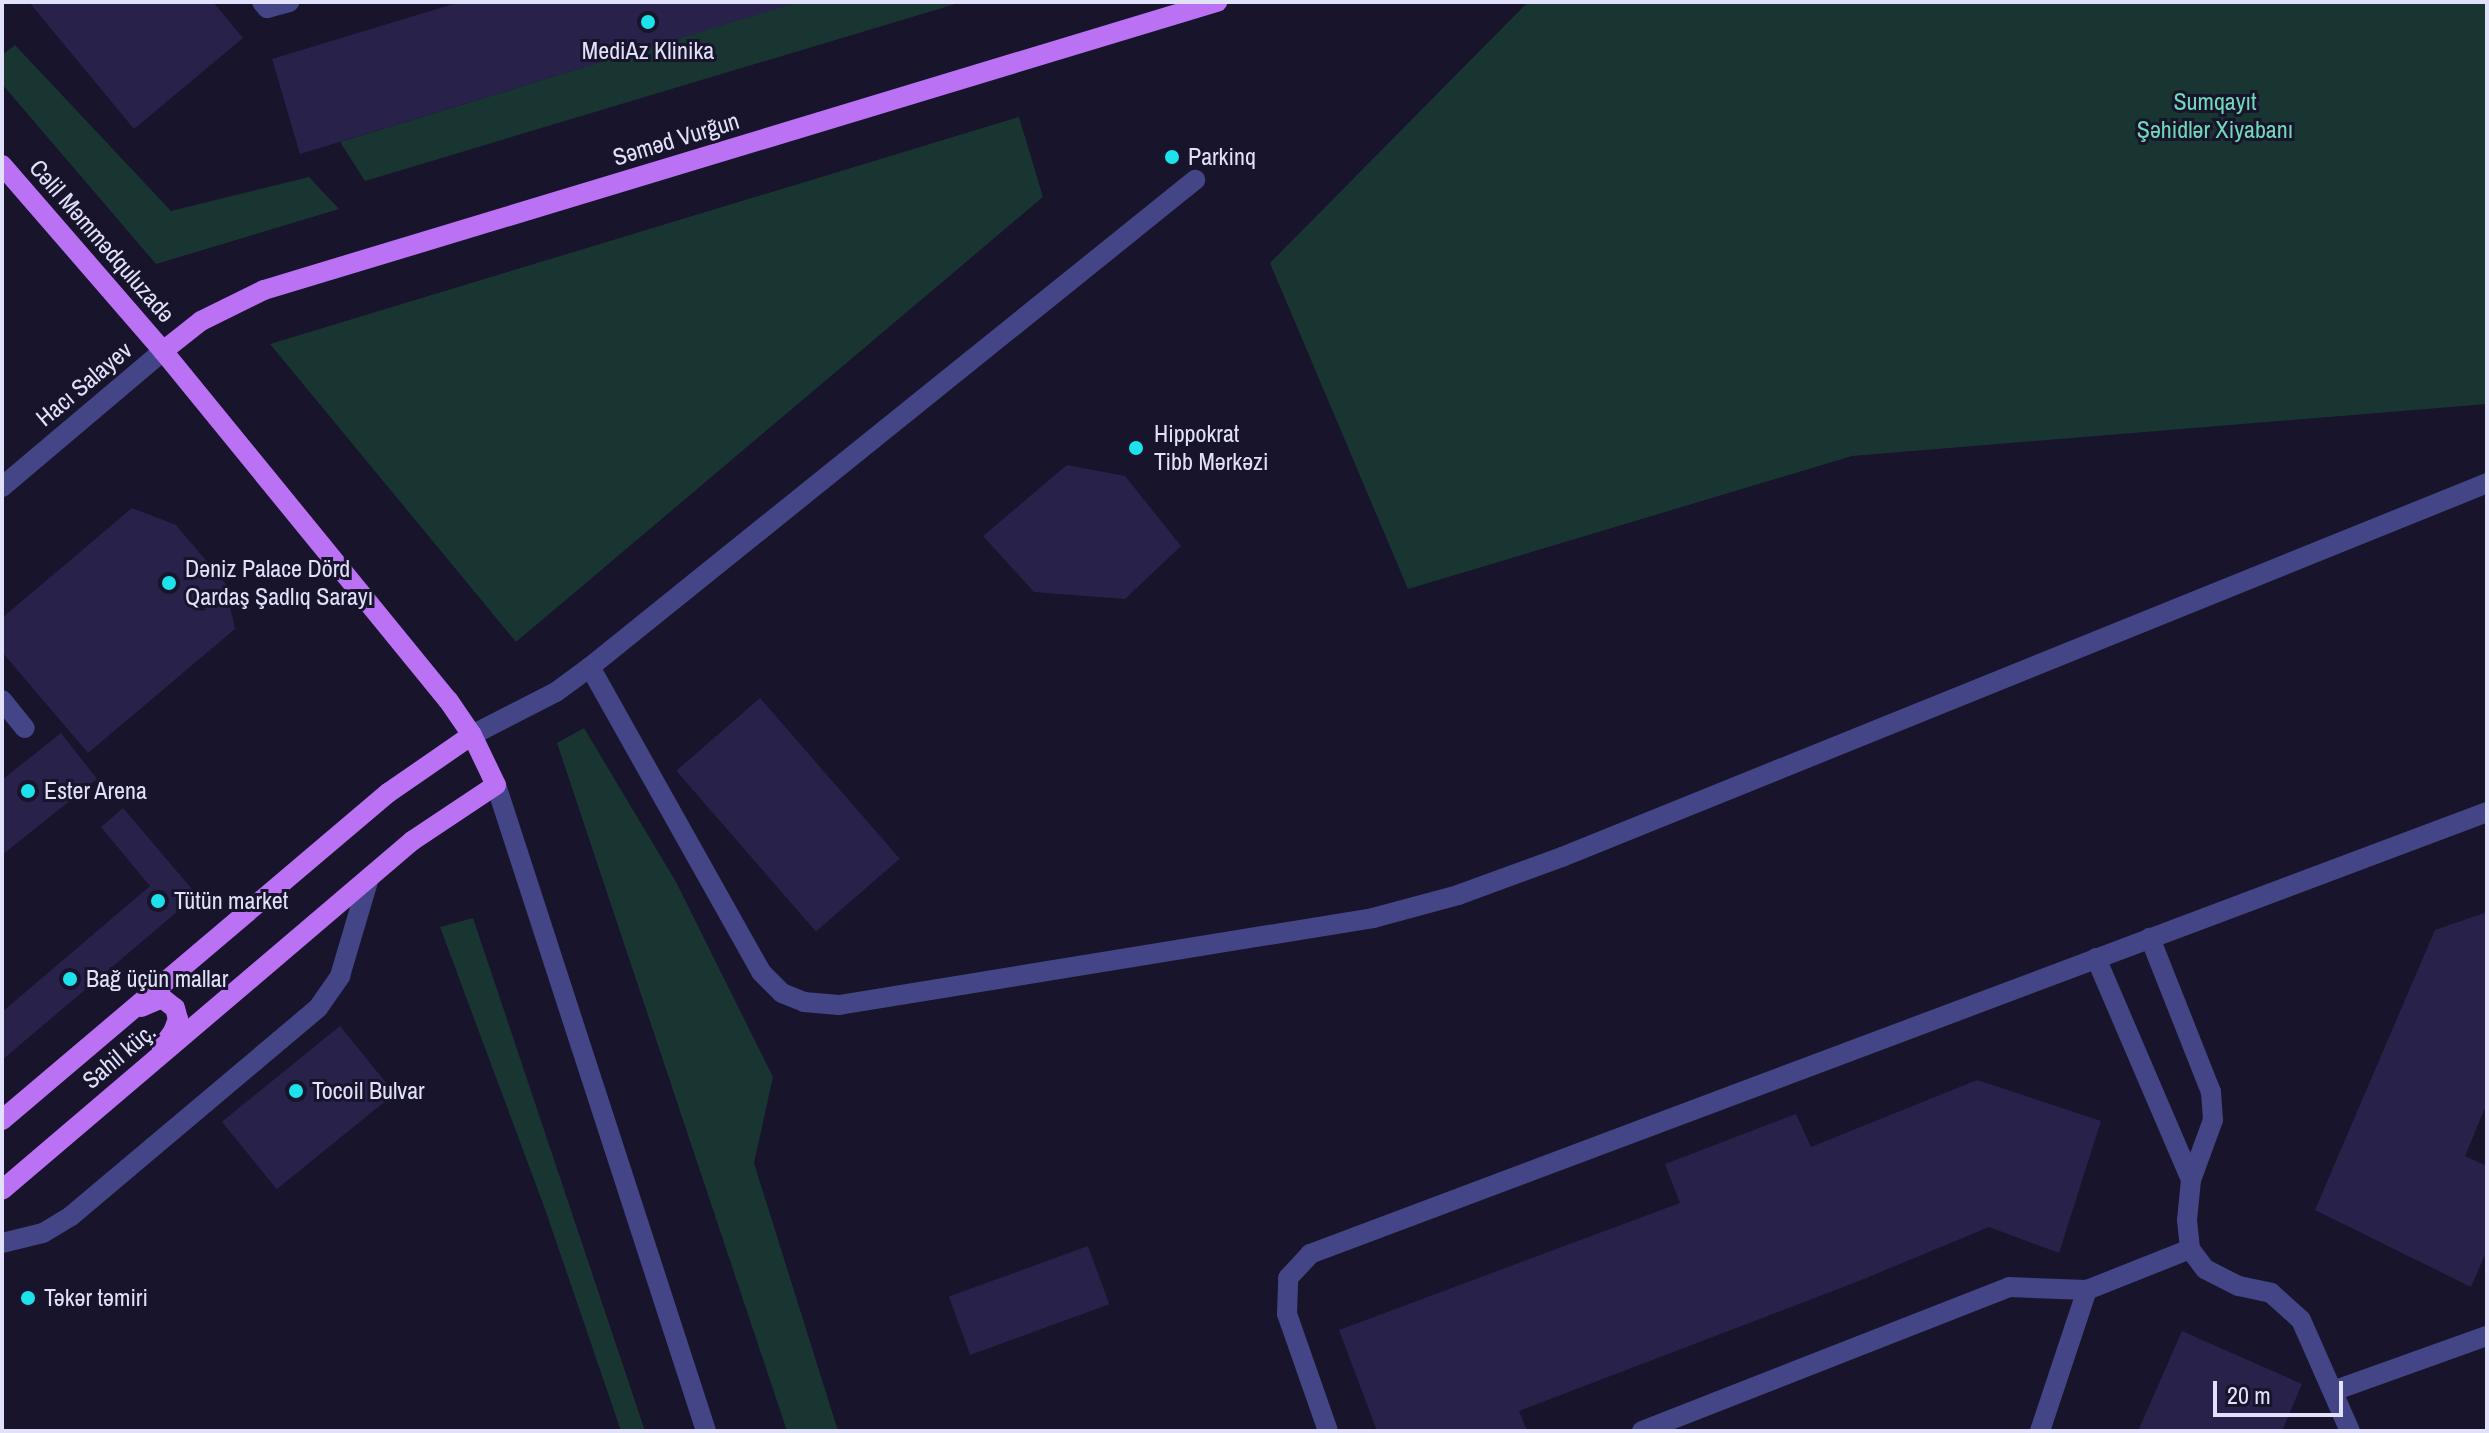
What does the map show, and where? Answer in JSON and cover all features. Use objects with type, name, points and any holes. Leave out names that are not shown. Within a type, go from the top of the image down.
[{"type":"main road","name":"Səməd Vurğun","points":[[163,351],[216,312],[264,290],[1217,2]]},
{"type":"main road","name":"Cəlil Məmmədquluzadə","points":[[2,165],[163,351],[448,700],[472,735],[496,785]]},
{"type":"main road","name":"Sahil küç.","points":[[2,1120],[388,793],[472,735]]},
{"type":"main road","name":"Sahil küç.","points":[[2,1190],[412,841],[496,785]]},
{"type":"main road","points":[[115,1024],[151,1001],[162,998],[172,1002],[178,1019],[173,1032],[148,1066]]},
{"type":"street","points":[[262,2],[267,8],[289,2]]},
{"type":"street","points":[[472,735],[556,692],[590,667],[1195,180]]},
{"type":"street","name":"Hacı Salayev","points":[[2,487],[163,351]]},
{"type":"street","points":[[590,667],[761,972],[782,993],[804,1002],[839,1005],[1373,918],[1458,895],[1562,857],[2487,483]]},
{"type":"street","points":[[2,700],[25,728]]},
{"type":"street","points":[[496,785],[706,1431]]},
{"type":"street","points":[[1328,1431],[1287,1314],[1288,1278],[1310,1254],[2487,812]]},
{"type":"street","points":[[2,1243],[43,1233],[71,1216],[318,1008],[340,976],[369,878]]},
{"type":"street","points":[[2150,938],[2211,1092],[2213,1120],[2191,1180],[2187,1220],[2190,1249],[2205,1269],[2239,1286],[2271,1293],[2301,1320],[2350,1431]]},
{"type":"street","points":[[2096,958],[2191,1180]]},
{"type":"street","points":[[1642,1431],[2009,1287],[2087,1290],[2190,1249]]},
{"type":"street","points":[[2040,1431],[2087,1290]]},
{"type":"street","points":[[2333,1391],[2487,1336]]},
{"type":"green space","points":[[797,2],[962,2],[365,181],[340,142]]},
{"type":"green space","name":"Sumqayıt Şəhidlər Xiyabanı","points":[[1528,2],[2487,2],[2487,404],[1852,456],[1408,589],[1270,263]]},
{"type":"green space","points":[[15,45],[171,211],[309,177],[339,209],[156,264],[2,84],[2,55]]},
{"type":"green space","points":[[1019,117],[1043,197],[516,642],[270,344]]},
{"type":"green space","points":[[584,728],[676,882],[773,1077],[754,1163],[838,1431],[787,1431],[557,743]]},
{"type":"green space","points":[[473,918],[645,1431],[621,1431],[545,1209],[440,927]]},
{"type":"building","points":[[29,2],[213,2],[243,38],[134,129]]},
{"type":"building","points":[[460,2],[795,3],[300,154],[272,59]]},
{"type":"building","points":[[1067,465],[1125,476],[1181,546],[1125,599],[1034,592],[983,536]]},
{"type":"building","points":[[132,508],[176,525],[225,583],[235,629],[88,753],[2,652],[2,618]]},
{"type":"building","points":[[760,698],[900,859],[816,932],[676,771]]},
{"type":"building","points":[[61,733],[97,779],[2,855],[2,780]]},
{"type":"building","points":[[123,808],[197,895],[2,1060],[2,1012],[150,886],[101,827]]},
{"type":"building","points":[[2487,912],[2487,1103],[2465,1156],[2487,1166],[2487,1250],[2471,1287],[2315,1210],[2435,930]]},
{"type":"building","points":[[340,1026],[395,1094],[277,1189],[222,1122]]},
{"type":"building","points":[[1977,1080],[2101,1121],[2059,1253],[1989,1227],[1859,1281],[1519,1411],[1527,1431],[1377,1431],[1339,1330],[1680,1203],[1665,1164],[1796,1114],[1811,1147]]},
{"type":"building","points":[[1088,1246],[1109,1304],[970,1355],[949,1297]]},
{"type":"building","points":[[2182,1331],[2302,1384],[2282,1431],[2138,1431]]},
{"type":"place","name":"MediAz Klinika","points":[[648,22]]},
{"type":"place","name":"Parkinq","points":[[1172,157]]},
{"type":"place","name":"Hippokrat Tibb Mərkəzi","points":[[1136,448]]},
{"type":"place","name":"Dəniz Palace Dörd Qardaş Şadlıq Sarayı","points":[[169,583]]},
{"type":"place","name":"Ester Arena","points":[[28,791]]},
{"type":"place","name":"Tütün market","points":[[158,901]]},
{"type":"place","name":"Bağ üçün mallar","points":[[70,979]]},
{"type":"place","name":"Tocoil Bulvar","points":[[296,1091]]},
{"type":"place","name":"Təkər təmiri","points":[[28,1298]]}]
